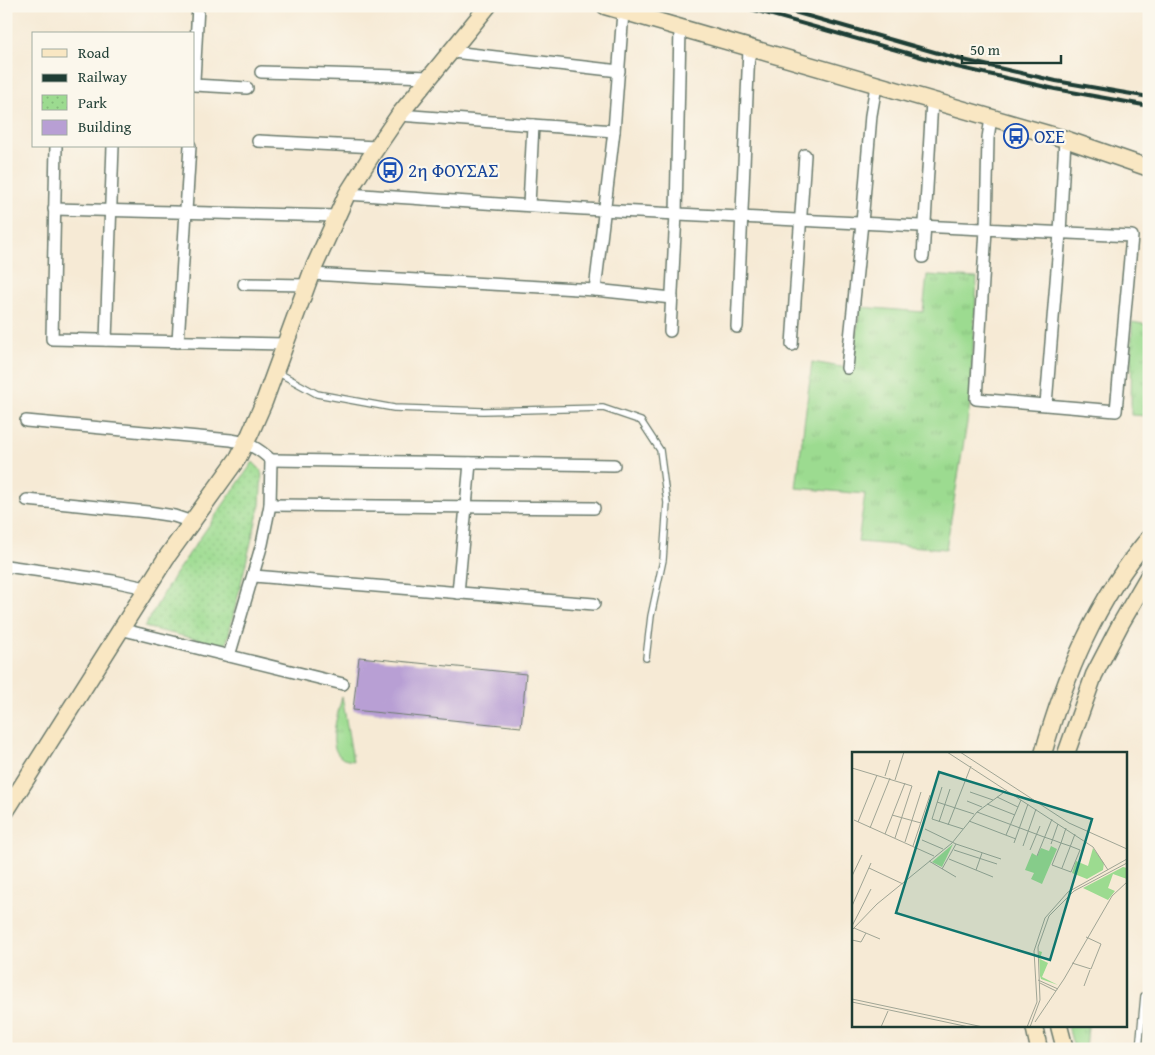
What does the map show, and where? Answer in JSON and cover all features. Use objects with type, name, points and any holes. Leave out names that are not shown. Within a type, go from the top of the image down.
[{"type":"street","points":[[195,62],[198,6]]},
{"type":"street","points":[[6,811],[146,588],[238,458],[261,410],[309,279],[347,194],[376,147],[399,115],[453,52],[488,6]]},
{"type":"street","points":[[604,6],[1065,139],[1149,168]]},
{"type":"street","points":[[595,290],[614,131],[623,12]]},
{"type":"street","points":[[670,331],[676,214],[680,29]]},
{"type":"street","points":[[737,327],[749,49]]},
{"type":"street","points":[[453,52],[619,71]]},
{"type":"street","points":[[261,72],[431,77]]},
{"type":"street","points":[[195,85],[246,88]]},
{"type":"street","points":[[847,368],[871,115],[876,86]]},
{"type":"street","points":[[923,257],[932,101]]},
{"type":"street","points":[[399,115],[614,131]]},
{"type":"street","points":[[347,194],[743,218],[801,220],[986,229],[1060,233],[1132,236],[1116,411],[976,399],[986,229],[990,118]]},
{"type":"street","points":[[530,205],[533,125]]},
{"type":"street","points":[[1046,404],[1060,233],[1065,139]]},
{"type":"street","points":[[258,141],[376,147]]},
{"type":"street","points":[[56,148],[52,339],[285,344]]},
{"type":"street","points":[[106,340],[112,148]]},
{"type":"street","points":[[178,342],[190,148]]},
{"type":"street","points":[[792,345],[805,155]]},
{"type":"street","points":[[54,209],[337,216]]},
{"type":"street","points":[[244,284],[309,279],[595,290],[672,298]]},
{"type":"street","points":[[26,421],[231,440],[245,443],[258,449],[271,460],[614,465]]},
{"type":"street","points":[[229,656],[254,576],[270,505],[271,460]]},
{"type":"street","points":[[458,593],[470,463]]},
{"type":"street","points":[[27,500],[148,512],[174,516],[192,522]]},
{"type":"street","points":[[270,505],[594,508]]},
{"type":"street","points":[[1044,752],[1053,718],[1073,665],[1115,582],[1149,538]]},
{"type":"street","points":[[6,566],[113,581],[146,588]]},
{"type":"street","points":[[1067,752],[1094,675],[1149,575]]},
{"type":"street","points":[[254,576],[594,604]]},
{"type":"street","points":[[120,629],[343,684]]},
{"type":"street","points":[[1034,1028],[1039,1049]]},
{"type":"street","points":[[1060,1028],[1065,1049]]},
{"type":"lane","points":[[275,371],[317,394],[394,408],[483,411],[603,408],[641,422],[660,450],[667,503],[663,560],[651,616],[646,658]]},
{"type":"lane","points":[[1139,1049],[1144,996]]},
{"type":"green space","points":[[927,275],[977,278],[970,405],[946,549],[858,542],[865,494],[796,488],[812,362],[853,369],[860,307],[923,312]]},
{"type":"green space","points":[[1132,322],[1149,325],[1149,416],[1131,415]]},
{"type":"green space","points":[[253,462],[262,471],[260,505],[226,646],[144,627],[175,574]]},
{"type":"green space","points":[[342,696],[353,761],[342,758],[334,746],[334,729]]},
{"type":"green space","points":[[1069,1028],[1088,1028],[1086,1049],[1074,1049]]},
{"type":"building","points":[[359,657],[526,674],[521,727],[353,710]]},
{"type":"railway","points":[[740,6],[957,67],[1055,89],[1149,106]]},
{"type":"railway","points":[[773,6],[959,59],[1056,81],[1149,97]]},
{"type":"place","name":"ΟΣΕ","points":[[1016,136]]},
{"type":"place","name":"2η ΦΟΥΣΑΣ","points":[[390,170]]}]
